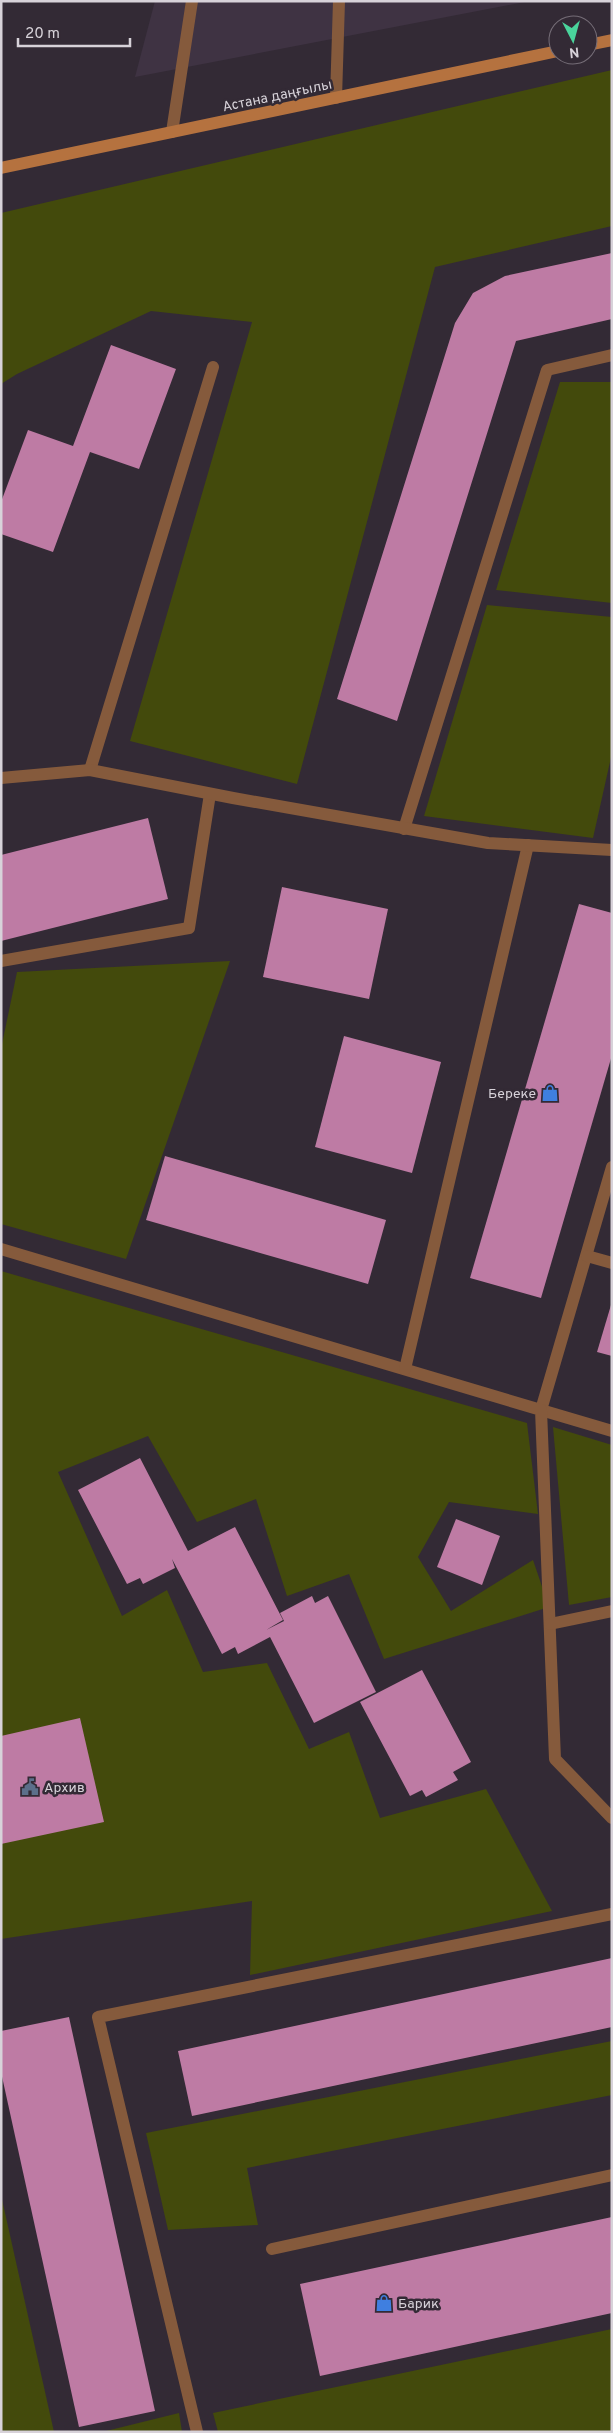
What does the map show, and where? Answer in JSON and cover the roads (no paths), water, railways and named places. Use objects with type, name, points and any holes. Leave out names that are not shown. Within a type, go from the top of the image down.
[{"type":"street","points":[[172,132],[192,1]]},
{"type":"street","points":[[336,98],[340,1]]},
{"type":"street","points":[[598,43],[612,40]]},
{"type":"street","name":"Астана даңғылы","points":[[1,168],[548,54]]},
{"type":"street","points":[[404,829],[547,370],[612,354]]},
{"type":"street","points":[[90,770],[213,367]]},
{"type":"street","points":[[1,778],[90,770],[210,794],[488,843],[612,850]]},
{"type":"street","points":[[1,961],[189,928],[210,794]]},
{"type":"street","points":[[405,1370],[528,845]]},
{"type":"street","points":[[612,1168],[541,1410],[555,1759],[612,1818]]},
{"type":"street","points":[[1,1249],[612,1430]]},
{"type":"street","points":[[587,1256],[612,1262]]},
{"type":"street","points":[[550,1624],[612,1610]]},
{"type":"street","points":[[197,2432],[98,2017],[612,1914]]},
{"type":"street","points":[[272,2249],[612,2175]]},
{"type":"place","name":"Береке","points":[[550,1093]]},
{"type":"place","name":"Архив","points":[[30,1787]]},
{"type":"place","name":"Барик","points":[[384,2303]]}]
